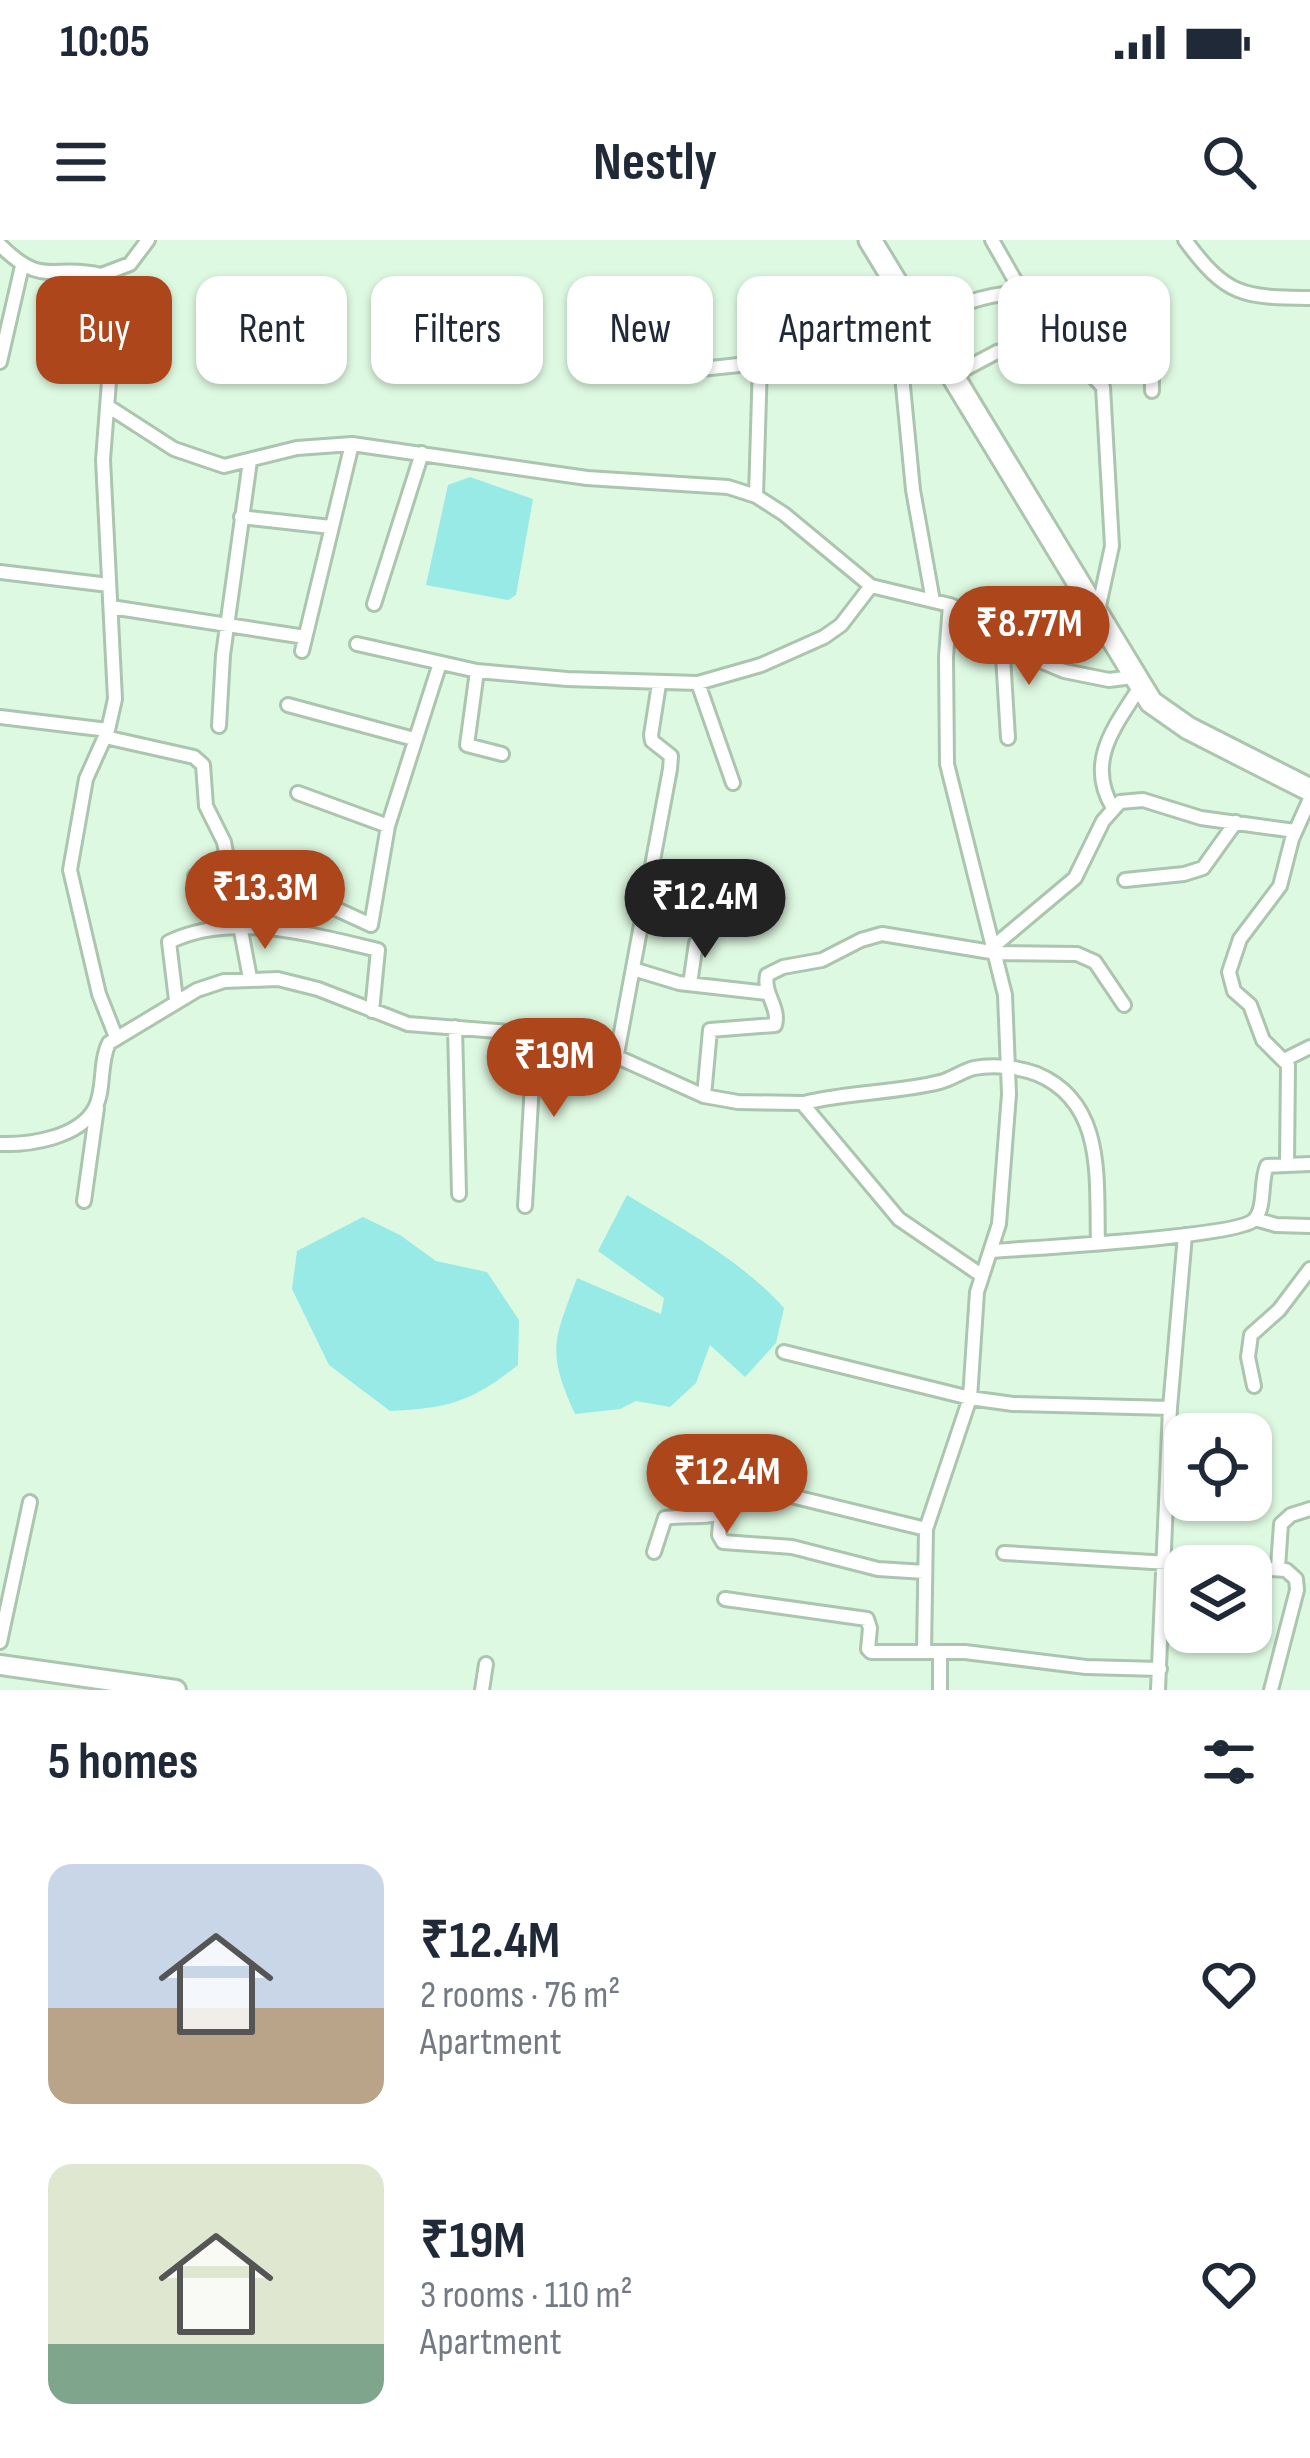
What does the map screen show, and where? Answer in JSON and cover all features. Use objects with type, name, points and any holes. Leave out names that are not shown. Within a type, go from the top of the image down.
[{"type":"main road","points":[[870,240],[892,276]]},
{"type":"main road","points":[[958,384],[1151,702],[1189,728],[1310,790]]},
{"type":"main road","points":[[0,1665],[175,1690]]},
{"type":"street","points":[[0,245],[22,266],[56,274],[101,275],[130,264],[148,240]]},
{"type":"street","points":[[992,240],[1012,276]]},
{"type":"street","points":[[1185,240],[1242,295],[1310,298]]},
{"type":"street","points":[[0,362],[22,266]]},
{"type":"street","points":[[101,275],[110,295],[109,407],[103,460],[116,665],[106,733],[86,779],[70,870],[99,994],[116,1037]]},
{"type":"street","points":[[0,288],[16,291]]},
{"type":"street","points":[[974,364],[1030,343],[1075,357],[1102,387],[1112,546],[1097,616]]},
{"type":"street","points":[[756,496],[759,384]]},
{"type":"street","points":[[903,384],[913,490],[932,601]]},
{"type":"street","points":[[1152,384],[1152,391]]},
{"type":"street","points":[[109,407],[198,460],[224,466],[296,448],[352,444],[587,478],[728,487],[756,496],[871,586],[950,605],[975,616],[1038,662],[1080,676],[1137,682],[1103,746],[1102,785],[1113,808]]},
{"type":"street","points":[[111,608],[227,626],[303,644],[352,444]]},
{"type":"street","points":[[374,604],[422,453]]},
{"type":"street","points":[[219,726],[227,626],[250,461]]},
{"type":"street","points":[[242,517],[331,527]]},
{"type":"street","points":[[0,572],[109,585]]},
{"type":"street","points":[[357,644],[477,670],[698,683],[761,665],[824,637],[841,625],[871,586]]},
{"type":"street","points":[[924,1652],[926,1529],[970,1398],[981,1275],[992,1251],[1003,1195],[1008,1067],[1005,995],[996,949],[947,764],[950,605]]},
{"type":"street","points":[[1002,640],[1008,739]]},
{"type":"street","points":[[195,876],[285,868],[334,908],[370,925],[388,826],[440,663]]},
{"type":"street","points":[[477,670],[467,745],[502,754]]},
{"type":"street","points":[[698,683],[733,783]]},
{"type":"street","points":[[617,1054],[670,769],[671,756],[651,735],[658,684]]},
{"type":"street","points":[[288,705],[414,739]]},
{"type":"street","points":[[0,717],[106,733],[199,761],[206,806],[224,842],[250,978]]},
{"type":"street","points":[[298,793],[388,826]]},
{"type":"street","points":[[1287,1163],[1290,1093],[1286,1059],[1263,1040],[1250,1005],[1234,991],[1228,972],[1240,939],[1280,886],[1295,831],[1310,799]]},
{"type":"street","points":[[996,949],[1075,878],[1120,802],[1143,800],[1186,815],[1295,831]]},
{"type":"street","points":[[1125,880],[1203,868],[1236,822]]},
{"type":"street","points":[[176,1000],[169,942],[239,928],[271,928],[378,950],[372,1011]]},
{"type":"street","points":[[704,1096],[710,1030],[775,1025],[777,1013],[765,981],[772,970],[822,960],[873,935],[1087,957],[1124,1005]]},
{"type":"street","points":[[690,984],[696,943]]},
{"type":"street","points":[[633,969],[690,984],[767,993]]},
{"type":"street","points":[[84,1201],[105,1053],[116,1037],[176,1000],[250,978],[318,989],[408,1024],[573,1037],[676,1086],[738,1102],[802,1103],[937,1082],[972,1069],[1023,1069],[1060,1085],[1080,1106],[1093,1148],[1098,1243]]},
{"type":"street","points":[[455,1027],[459,1193]]},
{"type":"street","points":[[524,1206],[535,1031]]},
{"type":"street","points":[[1286,1059],[1310,1047]]},
{"type":"street","points":[[802,1103],[899,1220],[981,1275]]},
{"type":"street","points":[[0,1144],[29,1144],[63,1134],[97,1107]]},
{"type":"street","points":[[1255,1220],[1267,1166],[1310,1164]]},
{"type":"street","points":[[992,1251],[1185,1235],[1255,1220],[1310,1226]]},
{"type":"street","points":[[1165,1545],[1170,1408],[1185,1235]]},
{"type":"street","points":[[1254,1386],[1248,1357],[1251,1335],[1279,1310],[1310,1269]]},
{"type":"street","points":[[784,1352],[970,1398],[1073,1407],[1170,1408]]},
{"type":"street","points":[[701,1474],[926,1529]]},
{"type":"street","points":[[654,1552],[665,1518],[737,1507],[747,1485]]},
{"type":"street","points":[[0,1642],[30,1502]]},
{"type":"street","points":[[1278,1567],[1281,1524],[1310,1509]]},
{"type":"street","points":[[721,1513],[723,1542],[792,1547],[878,1569],[925,1572]]},
{"type":"street","points":[[1004,1553],[1164,1561],[1158,1690]]},
{"type":"street","points":[[1271,1690],[1297,1590],[1293,1575],[1272,1567]]},
{"type":"street","points":[[725,1600],[856,1616],[870,1623],[867,1644],[871,1652],[940,1652],[1160,1669]]},
{"type":"street","points":[[940,1652],[940,1690]]},
{"type":"street","points":[[482,1690],[486,1664]]},
{"type":"water","points":[[470,477],[533,499],[516,595],[508,600],[426,585],[448,485]]},
{"type":"water","points":[[627,1195],[710,1246],[767,1291],[784,1308],[776,1343],[745,1377],[710,1345],[696,1383],[670,1407],[636,1401],[620,1409],[575,1414],[560,1375],[556,1346],[577,1278],[661,1314],[664,1298],[598,1251]]},
{"type":"water","points":[[363,1217],[400,1235],[436,1261],[487,1272],[519,1320],[518,1365],[458,1401],[390,1411],[329,1365],[292,1289],[297,1251]]}]
